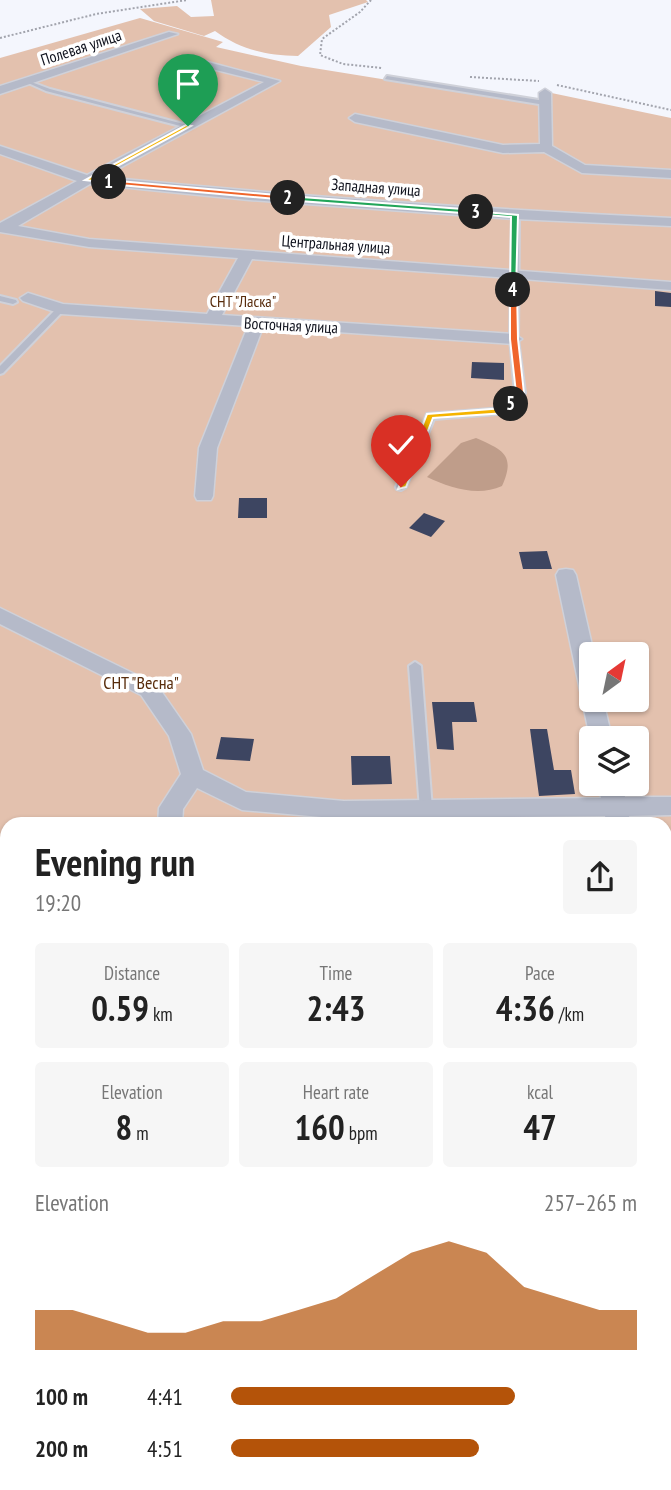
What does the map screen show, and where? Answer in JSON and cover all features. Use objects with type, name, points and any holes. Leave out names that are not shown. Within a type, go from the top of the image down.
[{"type":"street","name":"Полевая улица","points":[[0,90],[173,34]]},
{"type":"street","points":[[1,228],[274,81],[204,64]]},
{"type":"street","points":[[546,148],[547,90]]},
{"type":"street","points":[[355,117],[503,149],[546,148],[582,169],[671,174]]},
{"type":"street","name":"Западная улица","points":[[0,150],[88,180],[249,196],[514,215],[671,222]]},
{"type":"street","name":"Центральная улица","points":[[1,228],[89,243],[671,286]]},
{"type":"street","points":[[212,320],[247,255]]},
{"type":"street","name":"Восточная улица","points":[[21,300],[61,309],[514,339]]},
{"type":"street","points":[[204,496],[208,448],[257,323]]},
{"type":"street","points":[[566,575],[580,642]]},
{"type":"street","points":[[0,615],[149,690],[180,734],[193,775],[242,801],[344,810],[426,809],[464,816],[615,805],[671,806]]},
{"type":"street","points":[[170,817],[171,808],[193,775]]},
{"type":"lane","points":[[387,79],[547,90]]},
{"type":"lane","points":[[28,81],[48,90],[188,126]]},
{"type":"lane","points":[[401,487],[430,416],[506,411],[520,393],[514,339],[514,215]]},
{"type":"lane","points":[[0,298],[21,300]]},
{"type":"lane","points":[[0,371],[61,309]]},
{"type":"lane","points":[[415,666],[426,809]]},
{"type":"path","points":[[0,38],[96,15],[187,0]]},
{"type":"path","points":[[371,0],[360,12],[322,39],[320,55],[342,64],[382,68]]},
{"type":"path","points":[[462,76],[671,110]]},
{"type":"green space","points":[[211,0],[368,2],[329,15],[331,27],[298,56],[254,50],[234,43],[215,31],[204,36],[154,21],[140,9],[177,6],[191,17],[214,16]]},
{"type":"green space","name":"СНТ \"Ласка\"","points":[[140,18],[223,42],[216,47],[301,66],[537,104],[542,91],[671,118],[671,817],[0,817],[0,58]]},
{"type":"shaded area","points":[[476,438],[500,450],[507,460],[508,467],[502,486],[483,491],[464,490],[427,477],[461,443]]},
{"type":"building","points":[[655,291],[671,293],[671,307],[655,306]]},
{"type":"building","points":[[472,362],[504,363],[504,380],[471,378]]},
{"type":"building","points":[[239,498],[267,498],[267,518],[238,518]]},
{"type":"building","points":[[424,513],[445,521],[431,537],[409,528]]},
{"type":"building","points":[[547,551],[552,569],[523,569],[519,552]]},
{"type":"building","points":[[432,702],[474,702],[477,722],[452,722],[454,750],[437,749]]},
{"type":"building","points":[[530,729],[547,729],[554,770],[571,770],[575,794],[539,796]]},
{"type":"building","points":[[221,737],[254,739],[250,761],[216,759]]},
{"type":"building","points":[[351,756],[390,756],[392,784],[352,785]]},
{"type":"route","points":[[188,126],[88,180],[249,196],[514,215],[514,339],[520,393],[506,411],[430,416],[401,487]]},
{"type":"park label","name":"СНТ \"Весна\"","points":[[141,683]]}]
